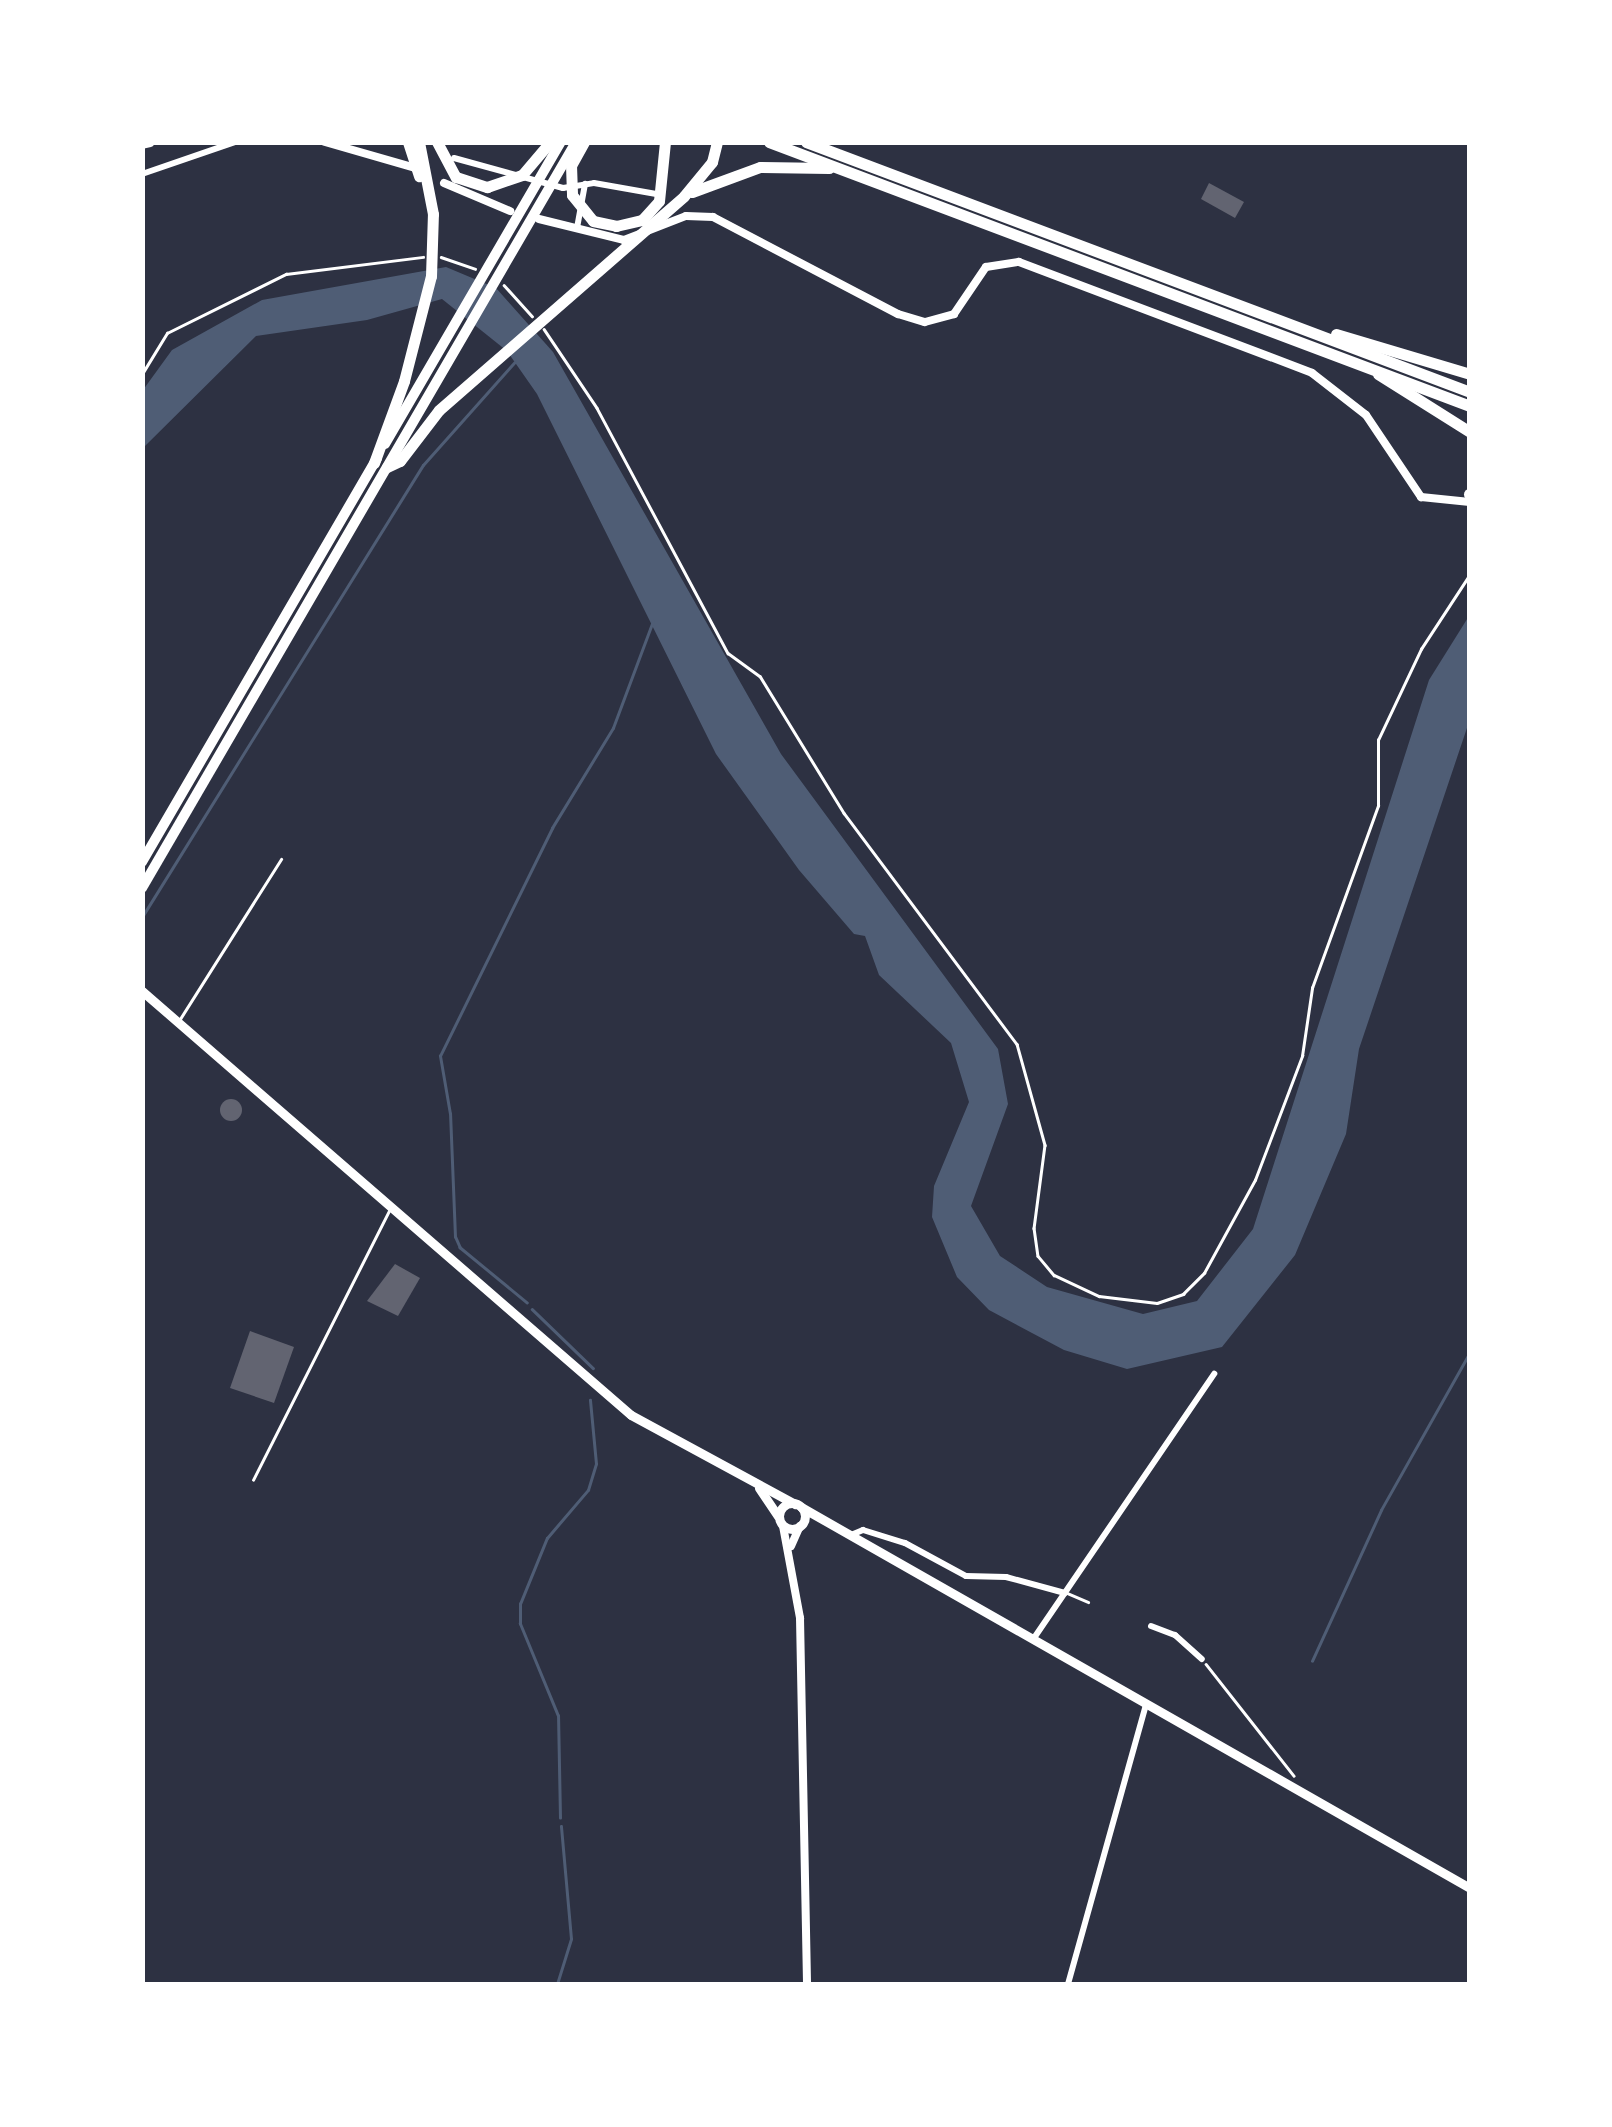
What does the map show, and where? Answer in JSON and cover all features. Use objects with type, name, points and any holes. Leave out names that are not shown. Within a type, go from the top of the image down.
[{"type":"highway","points":[[408,142],[428,191]]},
{"type":"highway","points":[[437,142],[456,177],[487,187],[528,170],[550,142]]},
{"type":"highway","points":[[142,888],[561,142]]},
{"type":"highway","points":[[142,862],[576,142]]},
{"type":"highway","points":[[584,142],[571,165],[572,195],[593,221],[616,226],[642,220],[659,201],[665,142]]},
{"type":"highway","points":[[381,465],[400,461],[439,410],[684,196],[703,176],[717,142]]},
{"type":"highway","points":[[768,142],[1470,406]]},
{"type":"highway","points":[[806,142],[1470,392]]},
{"type":"highway","points":[[381,465],[429,290],[434,231],[420,148]]},
{"type":"highway","points":[[684,196],[760,167],[835,167]]},
{"type":"highway","points":[[1293,326],[1315,326],[1470,374]]},
{"type":"highway","points":[[1376,371],[1470,432]]},
{"type":"main road","points":[[142,991],[631,1415],[1034,1638],[1470,1888]]},
{"type":"main road","points":[[754,1482],[781,1522],[829,1523]]},
{"type":"main road","points":[[781,1522],[782,1508],[798,1505]]},
{"type":"main road","points":[[798,1505],[801,1525]]},
{"type":"main road","points":[[1450,1878],[1470,1880]]},
{"type":"street","points":[[142,174],[235,142]]},
{"type":"street","points":[[326,142],[412,168]]},
{"type":"street","points":[[454,158],[563,188],[585,184],[663,196]]},
{"type":"street","points":[[444,182],[510,211]]},
{"type":"street","points":[[577,228],[585,184]]},
{"type":"street","points":[[540,219],[624,240],[686,216],[712,216],[898,314],[926,322],[954,314],[986,266],[1019,262],[1312,372],[1366,415],[1420,497],[1470,502]]},
{"type":"street","points":[[1457,502],[1469,494]]},
{"type":"street","points":[[1034,1638],[1214,1374]]},
{"type":"street","points":[[781,1522],[791,1556],[800,1618],[807,1984]]},
{"type":"street","points":[[791,1556],[801,1525]]},
{"type":"street","points":[[851,1536],[863,1530],[905,1543],[966,1576],[1006,1577],[1065,1593]]},
{"type":"street","points":[[1151,1626],[1176,1635],[1202,1660]]},
{"type":"street","points":[[1068,1984],[1146,1704]]},
{"type":"lane","points":[[178,1021],[280,859]]},
{"type":"lane","points":[[254,1480],[390,1208]]},
{"type":"lane","points":[[1065,1593],[1088,1602]]},
{"type":"path","points":[[142,374],[167,333],[286,274],[420,257],[452,257],[484,273]]},
{"type":"path","points":[[501,281],[579,378],[728,653],[760,676],[844,813],[1017,1044],[1045,1145],[1034,1228],[1038,1256],[1054,1275],[1098,1296],[1157,1303],[1183,1294],[1204,1273],[1255,1180],[1302,1056],[1312,988],[1378,806],[1373,756],[1378,740],[1420,649],[1470,574]]},
{"type":"path","points":[[1202,1660],[1310,1798]]},
{"type":"water","points":[[446,267],[496,288],[553,352],[781,754],[998,1049],[1008,1104],[971,1206],[1000,1256],[1047,1287],[1143,1314],[1197,1301],[1253,1229],[1429,680],[1469,616],[1469,722],[1359,1049],[1346,1134],[1295,1255],[1222,1347],[1127,1369],[1064,1350],[989,1310],[957,1277],[932,1217],[934,1186],[969,1102],[951,1043],[879,975],[865,936],[854,934],[799,870],[716,754],[537,394],[507,351],[442,299],[367,320],[256,336],[143,448],[143,390],[172,350],[262,300]]},
{"type":"building","points":[[1209,183],[1244,202],[1235,218],[1201,199]]},
{"type":"building","points":[[227,1099],[235,1099],[242,1110],[235,1121],[227,1121],[220,1114],[220,1106]]},
{"type":"building","points":[[395,1264],[420,1278],[398,1316],[367,1301]]},
{"type":"building","points":[[250,1331],[294,1347],[274,1403],[230,1388]]},
{"type":"waterway","points":[[142,917],[423,465],[514,363]]},
{"type":"waterway","points":[[527,1303],[460,1248],[455,1237],[450,1114],[440,1056],[552,828],[613,728],[653,621]]},
{"type":"waterway","points":[[532,1309],[593,1368]]},
{"type":"waterway","points":[[1312,1661],[1381,1510],[1470,1352]]},
{"type":"waterway","points":[[560,1818],[558,1716],[520,1624],[520,1604],[547,1538],[588,1490],[596,1464],[590,1400]]},
{"type":"waterway","points":[[557,1984],[571,1939],[561,1826]]}]
